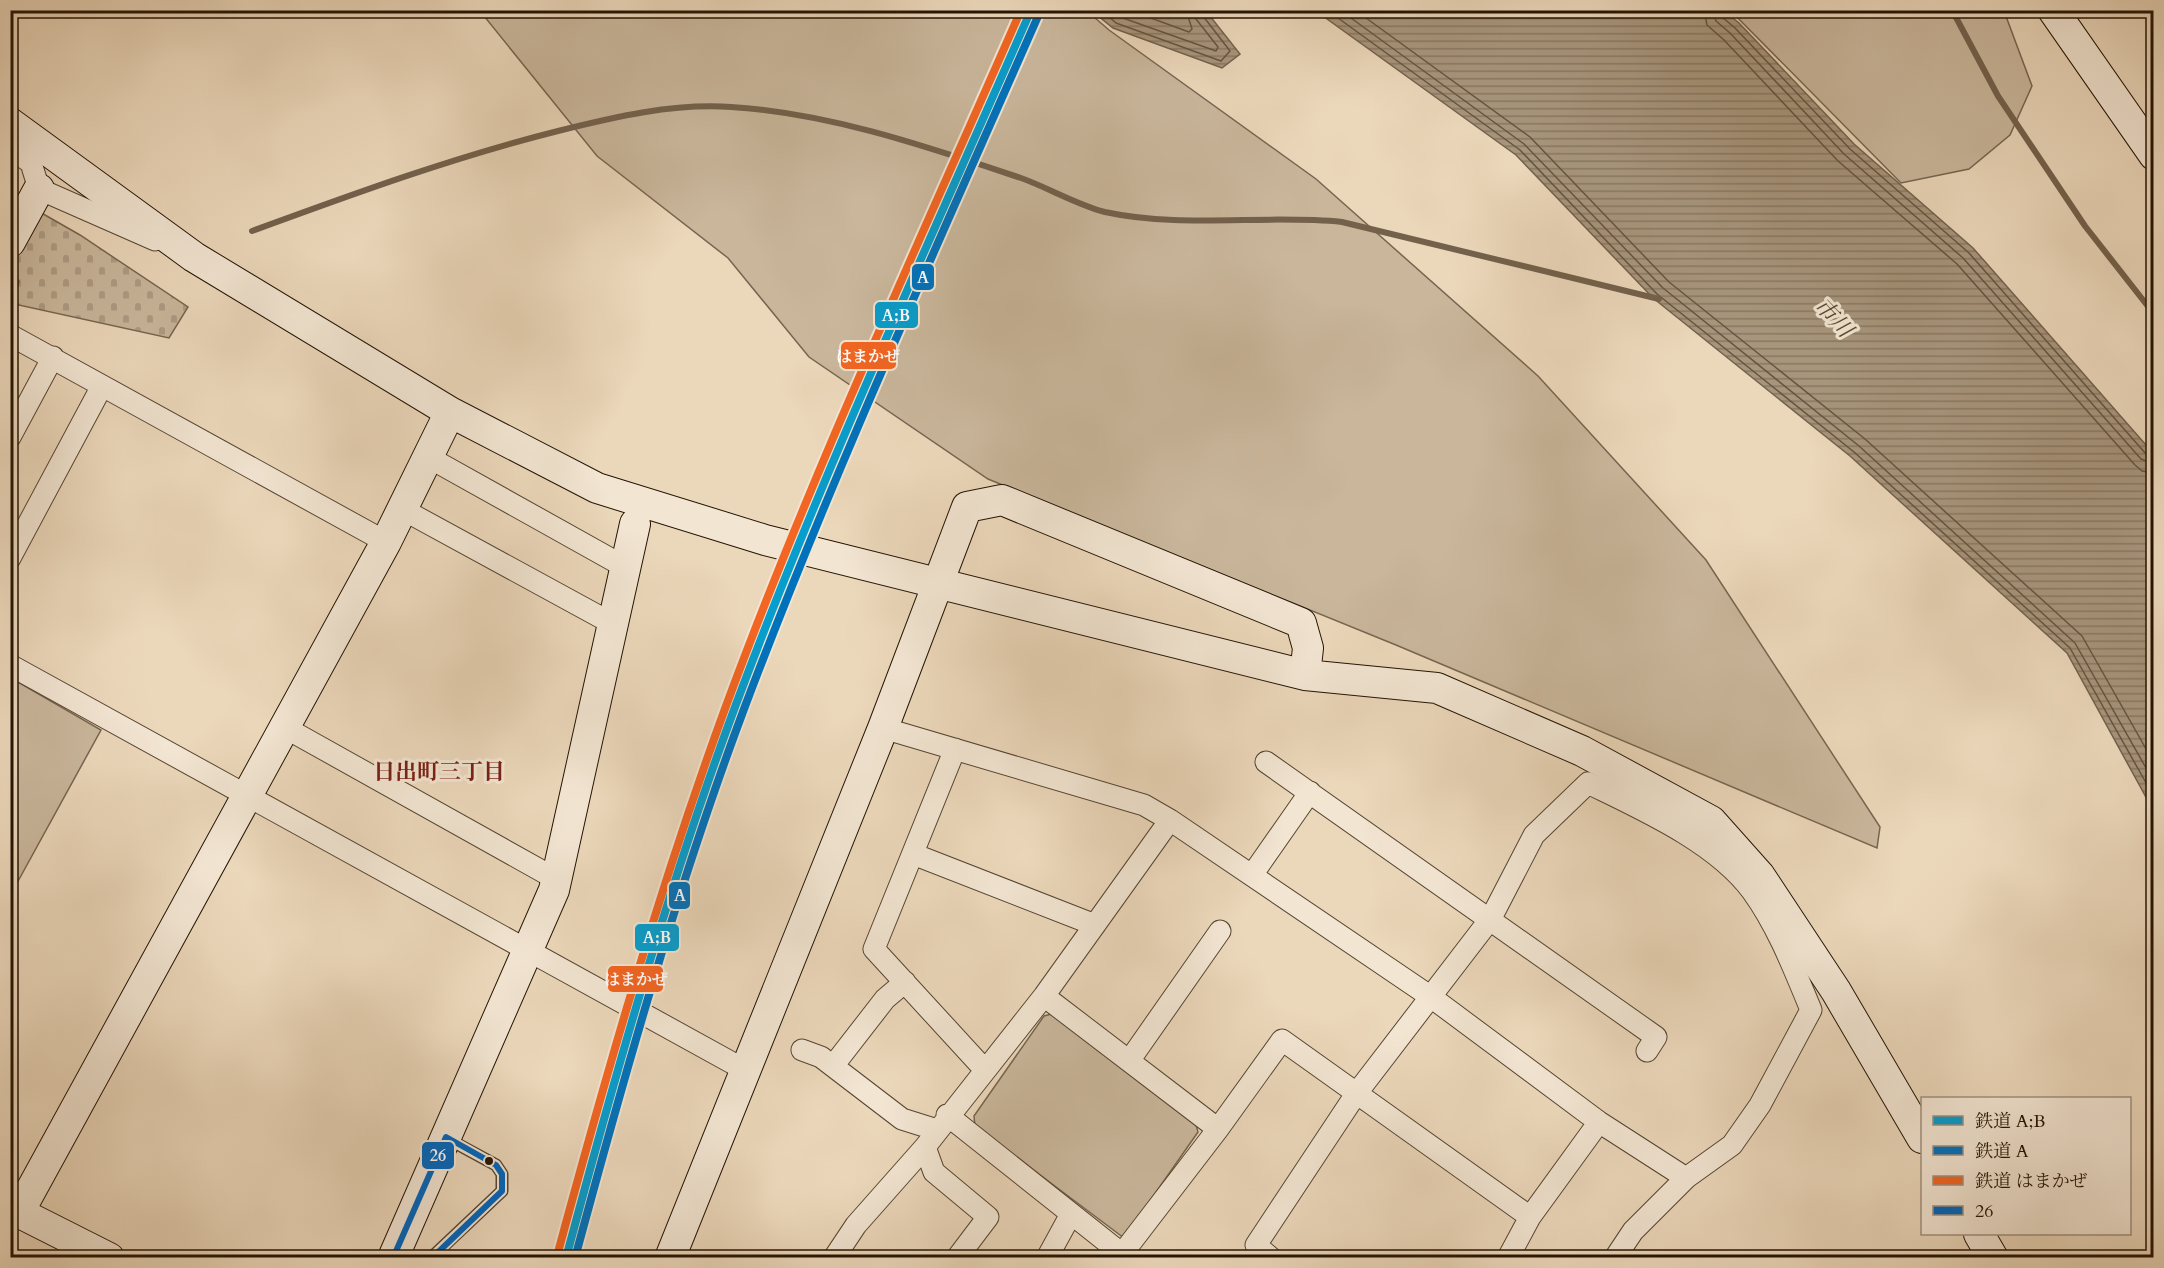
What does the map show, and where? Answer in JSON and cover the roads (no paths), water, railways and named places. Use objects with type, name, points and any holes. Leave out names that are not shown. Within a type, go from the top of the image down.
[{"type":"street","points":[[2053,10],[2154,155]]},
{"type":"street","points":[[10,123],[194,257],[450,412],[597,488],[765,540],[1305,675],[1437,688],[1582,751],[1711,820],[1836,991],[1921,1135]]},
{"type":"street","points":[[10,147],[31,163],[39,189],[13,233]]},
{"type":"street","points":[[39,189],[194,257]]},
{"type":"street","points":[[10,334],[386,542]]},
{"type":"street","points":[[10,437],[53,357]]},
{"type":"street","points":[[10,558],[102,386]]},
{"type":"street","points":[[109,1257],[13,1216],[386,542],[450,412]]},
{"type":"street","points":[[428,456],[625,567]]},
{"type":"street","points":[[670,1257],[883,728],[967,507],[1002,500],[1301,623],[1308,648],[1305,675]]},
{"type":"street","points":[[402,509],[613,624]]},
{"type":"street","points":[[393,1257],[528,951],[556,879],[635,524]]},
{"type":"street","points":[[10,665],[744,1070]]},
{"type":"street","points":[[284,727],[556,879]]},
{"type":"street","points":[[883,728],[1144,805],[1170,820],[1431,997],[1599,1122],[1686,1178]]},
{"type":"street","points":[[955,749],[874,949],[985,1070]]},
{"type":"street","points":[[1266,762],[1491,918],[1656,1037],[1647,1051]]},
{"type":"street","points":[[1271,1257],[1256,1245],[1356,1094],[1491,918],[1534,835],[1588,783],[1668,823],[1755,883],[1811,1010],[1760,1105],[1732,1145],[1686,1178],[1633,1231],[1615,1257]]},
{"type":"street","points":[[1252,875],[1310,792]]},
{"type":"street","points":[[834,1257],[856,1225],[936,1131],[1044,996],[1170,820]]},
{"type":"street","points":[[913,854],[1095,925]]},
{"type":"street","points":[[1129,1061],[1220,931]]},
{"type":"street","points":[[833,1066],[885,999],[905,982]]},
{"type":"street","points":[[1044,996],[1218,1130]]},
{"type":"street","points":[[802,1050],[821,1057],[902,1119],[936,1131],[1071,1214],[1122,1254],[1218,1130],[1282,1040],[1530,1217]]},
{"type":"street","points":[[1508,1257],[1530,1217],[1599,1122]]},
{"type":"street","points":[[936,1131],[934,1172],[988,1217],[957,1257]]},
{"type":"street","points":[[1047,1257],[1071,1214]]},
{"type":"street","points":[[1980,1235],[1993,1257]]},
{"type":"lane","points":[[431,1257],[502,1191],[502,1174],[496,1165],[446,1137]]},
{"type":"water","name":"市川","points":[[1723,10],[1739,23],[1854,144],[1973,248],[2153,453],[2153,810],[2067,653],[1850,456],[1653,298],[1516,155],[1316,11]]},
{"type":"water","points":[[1092,11],[1206,11],[1240,54],[1222,68],[1113,28]]},
{"type":"waterway","points":[[1952,10],[1998,96],[2085,226],[2154,314]]},
{"type":"waterway","points":[[252,231],[442,164],[519,141],[622,116],[687,107],[731,107],[805,116],[878,133],[1021,178],[1105,212],[1164,220],[1283,219],[1342,222],[1659,299]]},
{"type":"rail line","name":"はまかぜ","points":[[557,1256],[595,1117],[657,910],[726,706],[831,443],[1021,10]]},
{"type":"rail line","name":"A;B","points":[[566,1258],[665,911],[735,707],[804,531],[1031,10]]},
{"type":"rail line","name":"A","points":[[575,1258],[653,981],[696,844],[744,709],[813,533],[1039,14]]},
{"type":"district","name":"日出町三丁目","points":[[439,771]]}]
